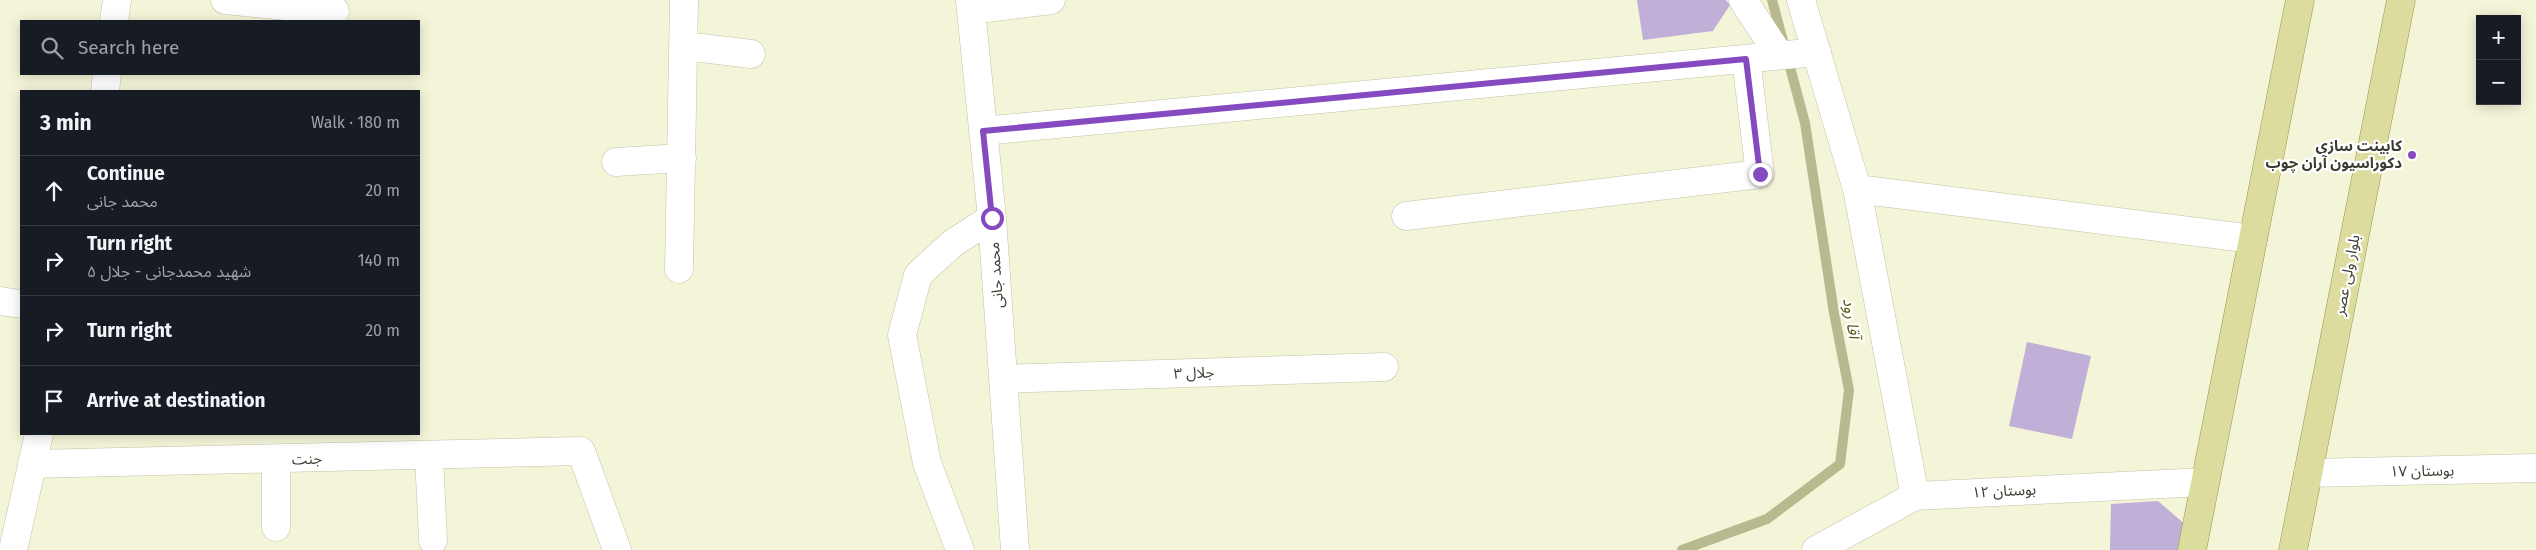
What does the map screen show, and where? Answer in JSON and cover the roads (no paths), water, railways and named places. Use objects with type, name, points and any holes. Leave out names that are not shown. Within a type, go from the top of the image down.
[{"type":"main road","points":[[2192,550],[2300,0]]},
{"type":"main road","name":"بلوار ولی عصر","points":[[2293,550],[2401,0]]},
{"type":"street","points":[[114,20],[117,0]]},
{"type":"street","points":[[225,0],[335,11]]},
{"type":"street","points":[[679,269],[685,46],[684,0]]},
{"type":"street","points":[[970,5],[1051,0]]},
{"type":"street","points":[[1743,0],[1779,55]]},
{"type":"street","points":[[1801,0],[1857,189],[1915,496]]},
{"type":"street","name":"محمد جانی","points":[[970,5],[992,218],[1015,550]]},
{"type":"street","points":[[685,46],[751,54]]},
{"type":"street","points":[[983,131],[1817,52]]},
{"type":"street","points":[[1406,216],[1760,174],[1746,59]]},
{"type":"street","points":[[105,90],[107,75]]},
{"type":"street","points":[[616,162],[682,158]]},
{"type":"street","points":[[1857,189],[2253,239]]},
{"type":"street","points":[[960,550],[927,463],[902,335],[918,275],[953,244],[992,218]]},
{"type":"street","points":[[0,301],[20,304]]},
{"type":"street","name":"جلال ۳","points":[[1003,379],[1384,367]]},
{"type":"street","points":[[10,532],[32,464],[39,435]]},
{"type":"street","name":"جنت","points":[[32,464],[276,460],[581,451],[617,550]]},
{"type":"street","points":[[428,455],[433,540]]},
{"type":"street","points":[[276,460],[276,527]]},
{"type":"street","name":"بوستان ۱۷","points":[[2308,473],[2536,468]]},
{"type":"street","name":"بوستان ۱۲","points":[[1816,550],[1915,496],[2205,482]]},
{"type":"waterway","name":"آقا رود","points":[[1682,550],[1767,519],[1840,464],[1849,390],[1834,313],[1805,123],[1772,0]]},
{"type":"place","name":"کابینت سازی دکوراسیون آران چوب","points":[[2412,155]]}]
